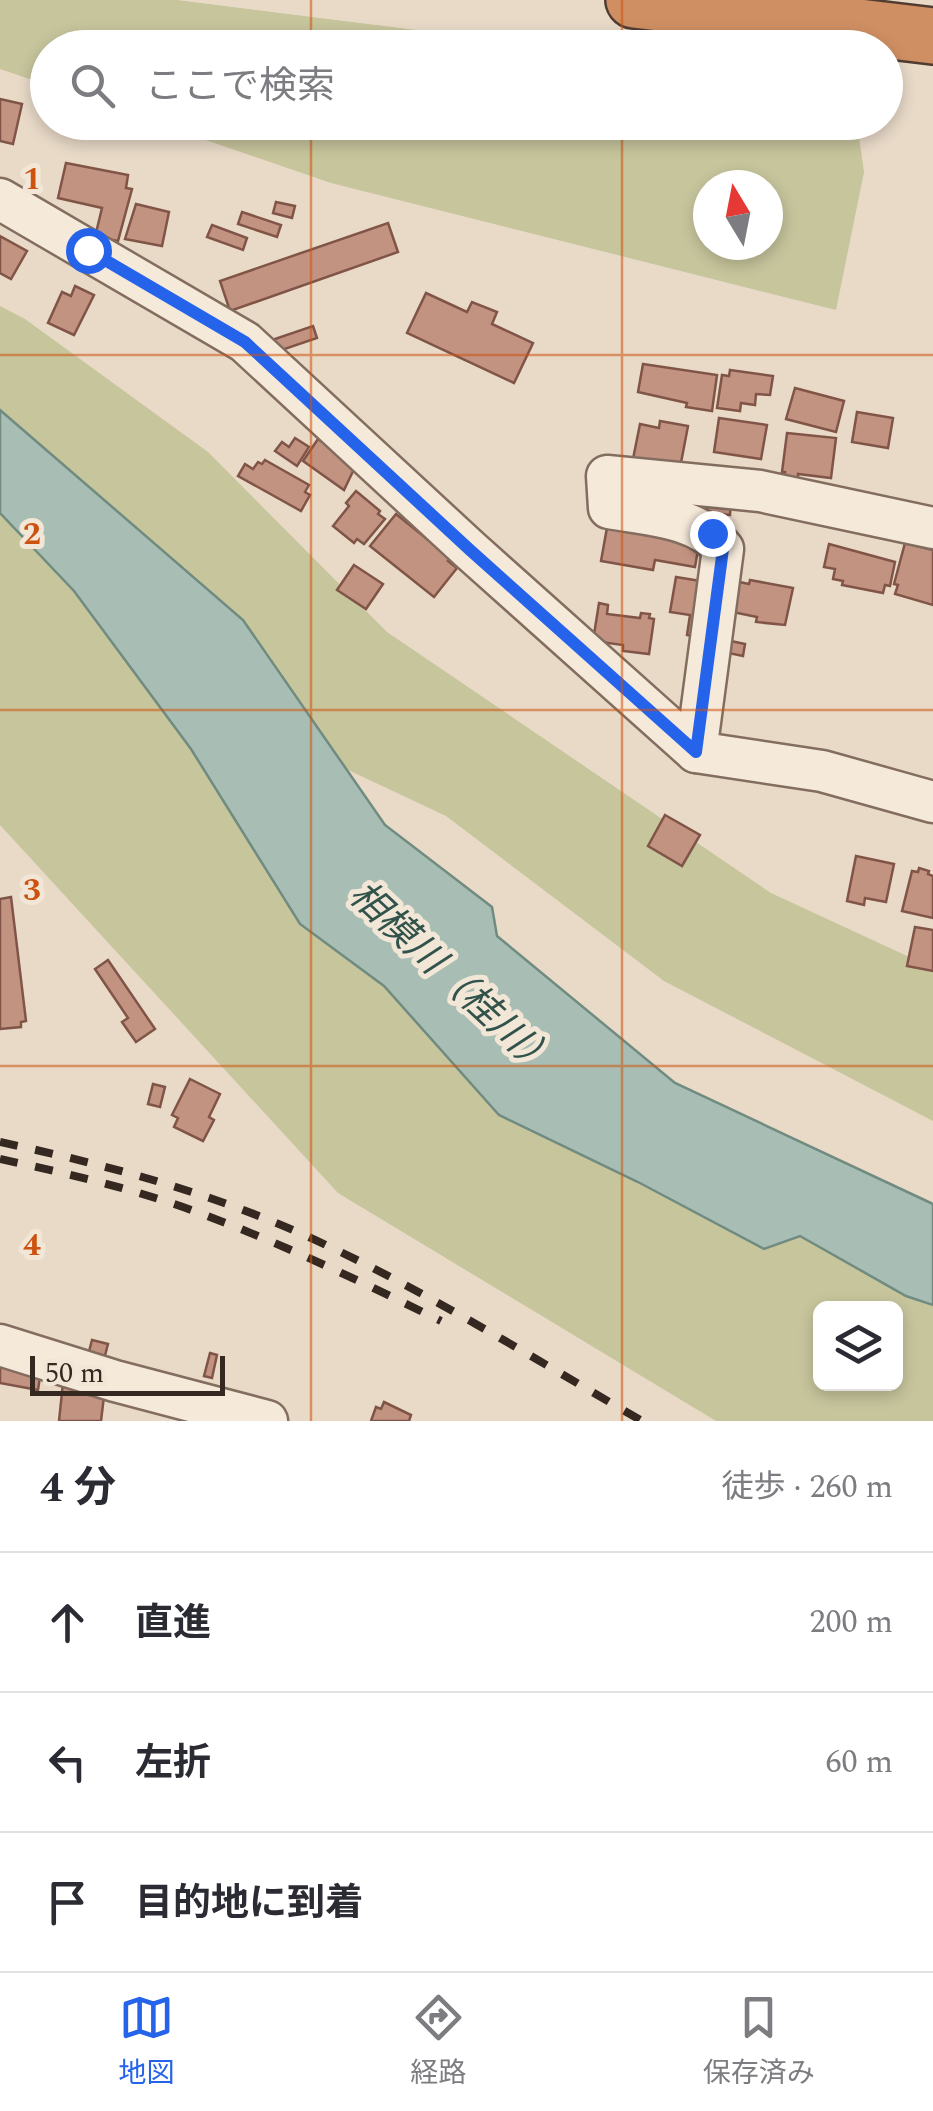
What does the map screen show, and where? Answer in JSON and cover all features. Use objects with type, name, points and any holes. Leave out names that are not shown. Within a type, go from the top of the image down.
[{"type":"highway","points":[[634,0],[883,30]]},
{"type":"highway","points":[[903,32],[933,36]]},
{"type":"street","points":[[0,199],[245,342],[696,752],[822,771],[933,802]]},
{"type":"street","points":[[696,752],[723,549],[712,533],[671,520],[608,508],[607,476],[760,491],[933,528]]},
{"type":"street","points":[[0,1344],[115,1381],[267,1421]]},
{"type":"shaded area","points":[[0,0],[177,0],[416,30],[30,30],[30,79],[0,69]]},
{"type":"shaded area","points":[[206,140],[859,140],[864,172],[836,310],[331,183]]},
{"type":"shaded area","points":[[0,306],[25,319],[208,452],[387,632],[771,893],[933,968],[933,1121],[664,981],[446,816],[346,769],[243,620],[0,410]]},
{"type":"shaded area","points":[[0,513],[74,591],[191,749],[300,924],[384,986],[499,1115],[764,1249],[799,1236],[906,1296],[933,1305],[933,1421],[716,1421],[338,1193],[0,825]]},
{"type":"water","name":"相模川（桂川）","points":[[0,410],[243,620],[385,825],[492,907],[497,936],[675,1083],[933,1204],[933,1305],[906,1296],[800,1236],[764,1249],[499,1115],[384,986],[300,924],[191,749],[74,591],[0,513]]},
{"type":"building","points":[[0,99],[22,104],[13,144],[0,141]]},
{"type":"building","points":[[66,163],[128,175],[126,188],[132,189],[118,241],[95,237],[102,208],[58,198]]},
{"type":"building","points":[[276,202],[295,206],[292,218],[273,213]]},
{"type":"building","points":[[136,204],[169,212],[162,246],[125,239]]},
{"type":"building","points":[[242,212],[281,225],[277,237],[238,224]]},
{"type":"building","points":[[388,223],[398,252],[230,311],[220,281]]},
{"type":"building","points":[[212,225],[247,238],[243,250],[207,237]]},
{"type":"building","points":[[0,236],[27,251],[11,279],[0,273]]},
{"type":"building","points":[[75,286],[94,295],[74,335],[48,323],[62,292],[71,296]]},
{"type":"building","points":[[426,293],[467,312],[472,302],[497,312],[492,324],[533,343],[514,383],[407,333]]},
{"type":"building","points":[[313,326],[317,338],[270,354],[266,342]]},
{"type":"building","points":[[643,364],[717,375],[712,411],[638,392]]},
{"type":"building","points":[[730,370],[773,376],[770,395],[756,394],[755,405],[741,403],[740,411],[717,408],[722,375],[729,376]]},
{"type":"building","points":[[795,388],[844,401],[836,432],[786,419]]},
{"type":"building","points":[[857,412],[893,418],[888,448],[852,442]]},
{"type":"building","points":[[719,418],[767,425],[761,459],[714,452]]},
{"type":"building","points":[[660,421],[688,426],[680,468],[633,459],[640,424],[659,428]]},
{"type":"building","points":[[787,433],[836,438],[831,478],[798,474],[798,480],[785,479],[782,472]]},
{"type":"building","points":[[295,438],[309,447],[297,466],[275,451],[282,442],[289,447]]},
{"type":"building","points":[[318,439],[356,465],[344,490],[303,461]]},
{"type":"building","points":[[265,460],[309,485],[305,492],[310,495],[301,511],[238,476],[245,464],[253,469]]},
{"type":"building","points":[[356,491],[385,519],[364,544],[357,539],[354,543],[333,526]]},
{"type":"building","points":[[702,497],[731,499],[730,515],[700,513]]},
{"type":"building","points":[[396,514],[453,555],[448,561],[457,568],[434,597],[370,546]]},
{"type":"building","points":[[608,522],[700,538],[695,567],[655,560],[653,570],[601,561]]},
{"type":"building","points":[[905,543],[933,550],[933,605],[895,594]]},
{"type":"building","points":[[829,544],[895,562],[890,586],[885,585],[883,593],[842,585],[843,581],[833,579],[835,569],[824,567]]},
{"type":"building","points":[[354,565],[383,584],[366,609],[337,590]]},
{"type":"building","points":[[676,577],[713,583],[704,638],[687,635],[690,615],[670,612]]},
{"type":"building","points":[[750,580],[793,588],[785,625],[756,622],[757,617],[728,611],[735,581],[749,584]]},
{"type":"building","points":[[599,603],[608,605],[607,614],[640,618],[641,613],[650,614],[649,618],[654,619],[649,654],[593,641]]},
{"type":"building","points":[[726,640],[745,644],[743,656],[724,652]]},
{"type":"building","points":[[665,815],[700,835],[682,866],[648,846]]},
{"type":"building","points":[[856,856],[894,864],[886,902],[865,898],[864,905],[847,901]]},
{"type":"building","points":[[919,868],[933,876],[933,918],[902,911],[912,871],[918,872]]},
{"type":"building","points":[[11,897],[26,1021],[21,1022],[21,1027],[0,1029],[0,899]]},
{"type":"building","points":[[915,927],[933,930],[933,971],[907,966]]},
{"type":"building","points":[[108,960],[155,1029],[136,1042],[122,1022],[128,1018],[95,969]]},
{"type":"building","points":[[190,1079],[220,1094],[209,1117],[214,1120],[203,1141],[174,1127],[178,1118],[172,1115]]},
{"type":"building","points":[[153,1084],[165,1087],[160,1107],[148,1104]]},
{"type":"building","points":[[92,1340],[108,1344],[103,1363],[87,1359]]},
{"type":"building","points":[[210,1353],[217,1355],[212,1378],[204,1376]]},
{"type":"building","points":[[0,1365],[40,1377],[38,1390],[0,1383]]},
{"type":"building","points":[[63,1383],[105,1388],[101,1421],[59,1421]]},
{"type":"building","points":[[384,1402],[411,1415],[409,1421],[371,1421],[376,1407],[381,1409]]},
{"type":"railway","points":[[0,1142],[167,1184],[289,1228],[408,1286],[642,1421]]},
{"type":"railway","points":[[0,1159],[122,1188],[194,1211],[288,1249],[441,1321]]},
{"type":"route","points":[[88,250],[245,342],[696,752],[723,549],[712,533]]}]
